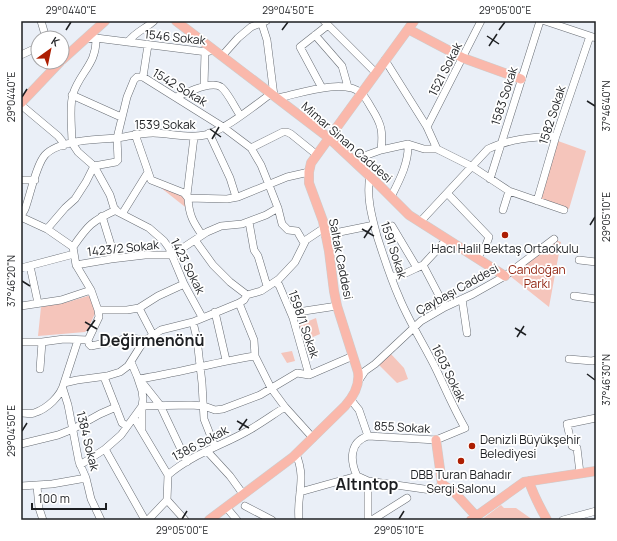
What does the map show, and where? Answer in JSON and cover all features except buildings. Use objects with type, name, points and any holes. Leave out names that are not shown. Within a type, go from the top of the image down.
[{"type":"main road","points":[[70,48],[85,39],[105,21]]},
{"type":"main road","name":"Mimar Sinan Caddesi","points":[[176,21],[209,51],[222,56],[329,138],[409,215],[505,276]]},
{"type":"main road","points":[[309,172],[311,163],[414,21]]},
{"type":"main road","points":[[408,29],[463,58],[521,79]]},
{"type":"main road","points":[[21,104],[53,70]]},
{"type":"main road","name":"Saltak Caddesi","points":[[309,172],[309,184],[322,221],[329,251],[337,306],[356,366]]},
{"type":"main road","points":[[356,366],[359,380]]},
{"type":"main road","name":"Çaybaşı Caddesi","points":[[209,520],[296,454],[351,400],[359,380]]},
{"type":"main road","points":[[436,440],[442,484],[455,493],[474,518],[527,481],[596,471]]},
{"type":"main road","points":[[527,481],[526,491],[540,520]]},
{"type":"main road","points":[[527,481],[547,520]]},
{"type":"street","points":[[128,42],[136,33],[154,21]]},
{"type":"street","points":[[245,21],[251,27]]},
{"type":"street","name":"1521 Sokak","points":[[427,127],[481,21]]},
{"type":"street","name":"1583 Sokak","points":[[490,179],[540,21]]},
{"type":"street","points":[[545,21],[593,37]]},
{"type":"street","points":[[222,56],[238,38],[251,27],[263,22],[275,96],[322,88],[348,87],[361,93],[381,124],[383,138],[381,150]]},
{"type":"street","points":[[322,88],[300,47],[315,35],[326,23],[376,73]]},
{"type":"street","points":[[315,35],[342,66],[348,87]]},
{"type":"street","name":"1582 Sokak","points":[[537,201],[556,136],[593,37]]},
{"type":"street","name":"1546 Sokak","points":[[85,39],[96,38],[209,51]]},
{"type":"street","points":[[96,38],[93,60],[72,95],[72,143],[78,152],[94,166],[110,195],[114,208],[119,212]]},
{"type":"street","points":[[143,77],[148,45]]},
{"type":"street","points":[[204,86],[209,51]]},
{"type":"street","points":[[385,60],[427,127],[437,149]]},
{"type":"street","name":"1542 Sokak","points":[[94,166],[116,162],[118,160],[117,138],[121,117],[134,80],[143,77],[223,126],[251,148]]},
{"type":"street","points":[[176,97],[204,86],[216,85],[222,88],[240,115]]},
{"type":"street","points":[[72,95],[121,117]]},
{"type":"street","name":"1539 Sokak","points":[[22,213],[45,155],[56,148],[72,143],[117,138],[135,134],[166,133],[194,137],[209,133],[223,126],[275,96]]},
{"type":"street","points":[[21,104],[58,136],[62,141],[63,146]]},
{"type":"street","points":[[304,243],[297,231],[286,228],[282,224],[278,208],[261,165],[251,148],[283,132],[287,132],[317,155]]},
{"type":"street","points":[[209,133],[230,178],[236,197]]},
{"type":"street","points":[[135,134],[151,180],[184,193],[188,197],[227,199],[269,185],[287,177],[309,172]]},
{"type":"street","points":[[420,222],[488,149],[501,142],[543,136],[556,136]]},
{"type":"street","points":[[194,137],[188,197],[189,210],[192,219],[202,235]]},
{"type":"street","points":[[391,197],[400,180],[409,153],[408,144]]},
{"type":"street","points":[[353,160],[381,150],[408,144],[424,149],[437,149],[471,166],[509,191],[564,210]]},
{"type":"street","points":[[47,230],[65,208],[75,199],[94,166]]},
{"type":"street","points":[[21,268],[73,251],[91,223],[102,216],[119,212],[148,172]]},
{"type":"street","name":"1591 Sokak","points":[[370,176],[368,188],[374,225],[399,298],[414,327]]},
{"type":"street","points":[[21,180],[35,180]]},
{"type":"street","points":[[503,210],[509,191]]},
{"type":"street","points":[[447,193],[489,237],[486,245],[477,258]]},
{"type":"street","points":[[172,255],[207,232],[221,226],[249,222],[278,208]]},
{"type":"street","name":"1423 Sokak","points":[[119,212],[149,228],[164,241],[172,255],[184,284],[202,317]]},
{"type":"street","points":[[22,213],[47,230],[73,251],[76,265],[91,290],[98,310],[99,317],[88,340],[88,344],[91,346],[130,338],[146,340]]},
{"type":"street","points":[[102,216],[115,258]]},
{"type":"street","points":[[249,222],[254,250],[258,256],[267,286]]},
{"type":"street","points":[[64,386],[77,380],[104,377],[120,372],[128,366],[140,346],[161,330],[193,322],[202,317],[240,303],[247,295],[261,291],[275,282],[295,262],[306,240],[324,232],[374,225]]},
{"type":"street","points":[[392,226],[420,266],[445,307]]},
{"type":"street","points":[[391,277],[420,266],[447,239]]},
{"type":"street","name":"Çaybaşı Caddesi","points":[[359,380],[365,371],[375,364],[421,321],[505,276],[554,239]]},
{"type":"street","points":[[195,240],[213,266],[247,295]]},
{"type":"street","name":"1423/2 Sokak","points":[[76,265],[115,258],[145,255],[172,255]]},
{"type":"street","points":[[579,260],[596,262]]},
{"type":"street","points":[[30,266],[38,303]]},
{"type":"street","name":"1598/1 Sokak","points":[[275,282],[279,285],[291,313],[300,339],[309,375]]},
{"type":"street","points":[[98,310],[127,310],[139,308],[158,296],[184,284]]},
{"type":"street","points":[[21,306],[61,300],[91,290]]},
{"type":"street","points":[[574,296],[596,299]]},
{"type":"street","points":[[462,299],[467,332]]},
{"type":"street","points":[[240,303],[254,340],[255,356],[271,388],[285,407],[313,438]]},
{"type":"street","points":[[291,313],[337,306]]},
{"type":"street","points":[[139,308],[153,335]]},
{"type":"street","points":[[215,312],[226,360]]},
{"type":"street","points":[[193,322],[197,339],[204,419],[215,447]]},
{"type":"street","name":"1603 Sokak","points":[[414,327],[436,370],[451,404],[465,428],[436,440]]},
{"type":"street","points":[[21,342],[42,342],[64,338],[88,340]]},
{"type":"street","points":[[21,413],[34,413],[47,406],[56,398],[64,386],[78,340]]},
{"type":"street","points":[[40,369],[42,342]]},
{"type":"street","points":[[138,377],[170,374],[226,360],[255,356]]},
{"type":"street","points":[[142,406],[191,405],[204,406],[215,410],[223,409],[260,395],[297,373],[309,375],[353,356]]},
{"type":"street","points":[[569,359],[596,360]]},
{"type":"street","points":[[130,362],[138,377],[160,405],[187,462]]},
{"type":"street","points":[[356,366],[375,364]]},
{"type":"street","points":[[104,377],[122,423],[126,426]]},
{"type":"street","points":[[138,377],[143,399],[142,430]]},
{"type":"street","name":"1384 Sokak","points":[[64,386],[80,465],[86,478],[91,499],[101,520]]},
{"type":"street","points":[[351,400],[358,410],[368,436],[362,438],[353,448],[353,465],[357,476]]},
{"type":"street","points":[[80,465],[105,449],[121,435],[126,426],[134,418],[142,406]]},
{"type":"street","points":[[21,444],[58,436],[73,430],[100,414],[116,407]]},
{"type":"street","name":"1386 Sokak","points":[[168,475],[174,469],[252,429],[285,407]]},
{"type":"street","points":[[105,449],[146,520],[167,500],[168,475],[134,418]]},
{"type":"street","points":[[580,473],[577,448],[572,446],[567,424],[596,418]]},
{"type":"street","name":"855 Sokak","points":[[368,436],[436,440]]},
{"type":"street","points":[[207,451],[230,476],[243,494]]},
{"type":"street","points":[[296,454],[300,463],[302,479],[299,520]]},
{"type":"street","points":[[300,492],[357,476],[368,481],[431,490],[436,490],[442,484]]},
{"type":"street","points":[[21,486],[37,486],[86,478]]},
{"type":"street","points":[[368,481],[368,520]]},
{"type":"street","points":[[37,486],[38,508],[42,520]]},
{"type":"street","points":[[372,520],[381,517],[407,498]]},
{"type":"street","points":[[167,500],[185,520]]},
{"type":"street","points":[[245,506],[272,520]]},
{"type":"street","points":[[226,507],[237,520]]},
{"type":"street","points":[[566,520],[596,511]]},
{"type":"green space","points":[[558,141],[586,151],[569,209],[539,199]]},
{"type":"green space","points":[[151,180],[184,193],[189,210]]},
{"type":"green space","name":"Candoğan Parkı","points":[[555,240],[561,242],[549,307],[510,276]]},
{"type":"green space","points":[[91,295],[97,309],[88,329],[85,332],[38,336],[41,307],[68,302]]},
{"type":"green space","points":[[316,318],[320,334],[306,340],[299,325]]},
{"type":"green space","points":[[292,351],[295,361],[287,363],[281,353]]},
{"type":"green space","points":[[391,354],[404,368],[408,379],[397,383],[379,365]]},
{"type":"green space","points":[[501,505],[504,508],[516,508],[533,520],[481,520]]},
{"type":"place","name":"Hacı Halil Bektaş Ortaokulu","points":[[505,235]]},
{"type":"place","name":"Denizli Büyükşehir Belediyesi","points":[[472,446]]},
{"type":"place","name":"DBB Turan Bahadır Sergi Salonu","points":[[461,461]]},
{"type":"district","name":"Değirmenönü","points":[[152,340]]},
{"type":"district","name":"Altıntop","points":[[367,484]]}]
